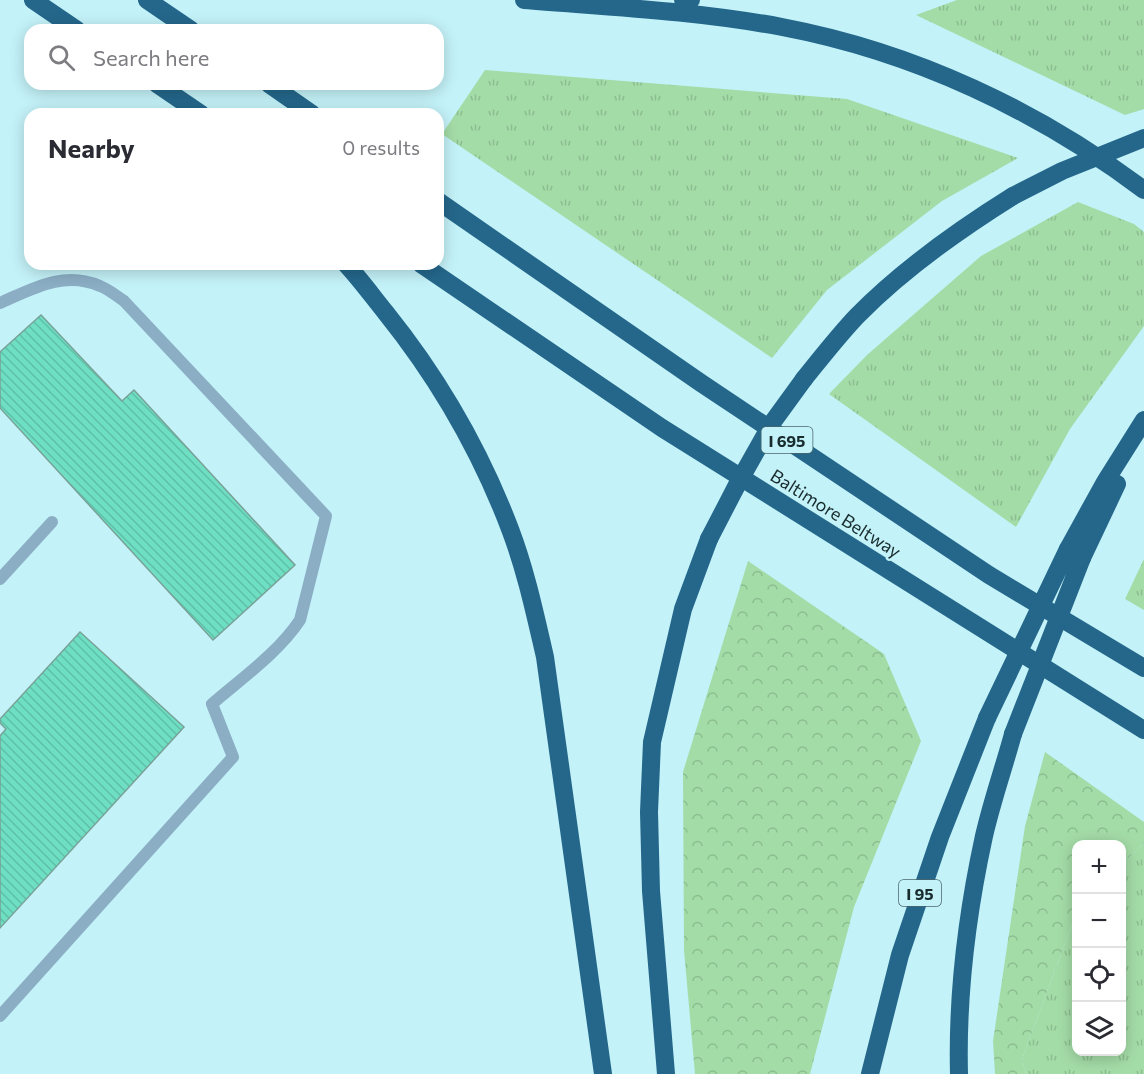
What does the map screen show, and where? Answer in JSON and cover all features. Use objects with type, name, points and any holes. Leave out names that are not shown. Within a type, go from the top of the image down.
[{"type":"highway","points":[[33,0],[68,24]]},
{"type":"highway","points":[[147,0],[182,24]]},
{"type":"highway","points":[[524,0],[686,14],[782,27],[862,46],[989,94],[1102,159],[1144,190]]},
{"type":"highway","points":[[683,0],[691,0]]},
{"type":"highway","points":[[154,90],[173,108]]},
{"type":"highway","points":[[166,90],[192,108]]},
{"type":"highway","points":[[278,90],[303,108]]},
{"type":"highway","points":[[666,1074],[651,891],[649,812],[652,741],[683,609],[709,539],[772,423],[804,379],[857,316],[907,270],[963,227],[1013,196],[1062,171],[1144,138]]},
{"type":"highway","name":"Baltimore Beltway","points":[[444,205],[701,383],[989,575],[1144,668]]},
{"type":"highway","points":[[351,270],[418,353],[454,410],[483,463],[511,531],[531,593],[545,657],[603,1074]]},
{"type":"highway","name":"Baltimore Beltway","points":[[430,270],[662,428],[1144,730]]},
{"type":"highway","name":"I 95","points":[[870,1074],[903,945],[940,837],[987,718],[1075,554],[1105,482],[1144,420]]},
{"type":"highway","points":[[959,1074],[962,976],[970,906],[984,834],[1013,734],[1075,554],[1144,435]]},
{"type":"lane","points":[[0,303],[49,282],[72,279],[100,285],[124,301],[326,516],[300,620],[279,646],[212,704],[233,757],[0,1016]]},
{"type":"lane","points":[[0,579],[52,522]]},
{"type":"green space","points":[[957,0],[1144,0],[1144,109],[1125,115],[916,15]]},
{"type":"green space","points":[[485,70],[847,99],[1018,158],[942,201],[827,290],[772,358],[444,135],[444,131]]},
{"type":"green space","points":[[1078,202],[1134,224],[1144,232],[1144,326],[1070,429],[1016,527],[829,394],[867,355],[981,256]]},
{"type":"green space","points":[[1144,559],[1144,610],[1125,599]]},
{"type":"green space","points":[[748,561],[884,654],[921,741],[854,907],[810,1074],[695,1074],[684,950],[683,772]]},
{"type":"green space","points":[[1045,752],[1144,822],[1144,843],[1126,860],[1126,840],[1072,840],[1072,925],[1022,1059],[1026,1074],[995,1074],[993,1041],[1025,826]]},
{"type":"green space","points":[[1144,843],[1144,1074],[1026,1074],[1022,1059],[1072,925],[1072,1056],[1126,1056],[1126,860]]},
{"type":"building","points":[[41,315],[122,401],[134,390],[295,565],[213,640],[0,408],[0,352]]},
{"type":"building","points":[[80,632],[184,727],[0,928],[0,736],[6,729],[0,723],[0,719]]}]
